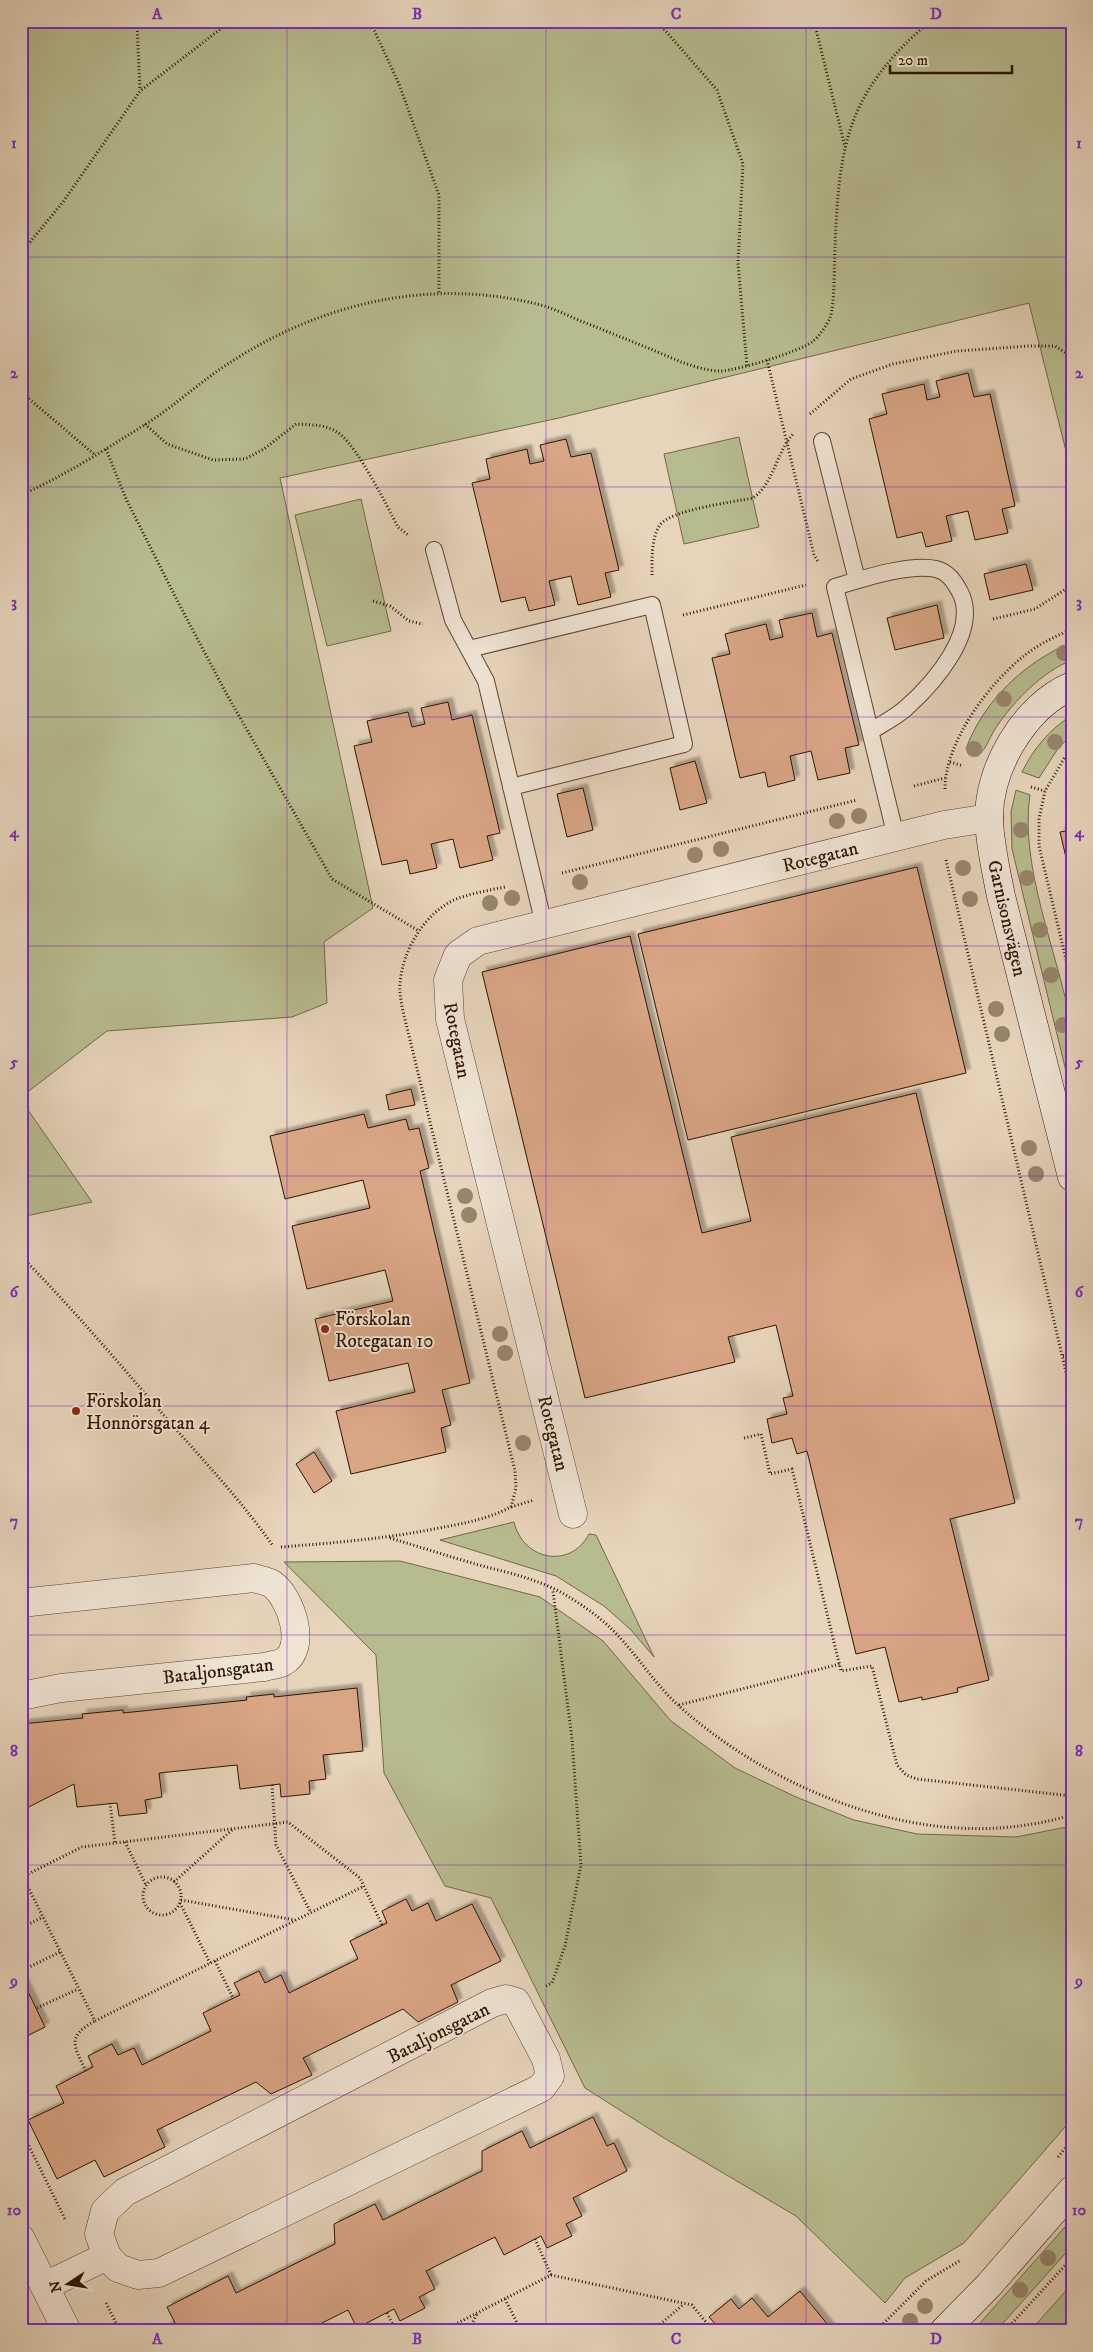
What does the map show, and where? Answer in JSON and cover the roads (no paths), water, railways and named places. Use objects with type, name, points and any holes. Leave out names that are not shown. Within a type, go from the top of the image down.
[{"type":"street","name":"Garnisonsvägen","points":[[1072,686],[1061,691],[1032,716],[1007,746],[996,776],[989,818],[993,857],[1001,896],[1072,1176]]},
{"type":"street","name":"Rotegatan","points":[[573,1514],[450,1019],[448,980],[458,955],[478,941],[944,825],[989,818]]},
{"type":"street","name":"Bataljonsgatan","points":[[21,1603],[254,1578],[272,1584],[285,1598],[292,1612],[296,1632],[293,1651],[284,1662],[264,1667],[61,1688],[21,1696]]},
{"type":"street","name":"Bataljonsgatan","points":[[506,1999],[516,2002],[546,2059],[550,2076],[541,2088],[159,2273],[138,2275],[118,2268],[107,2256],[99,2234],[105,2211],[125,2192],[492,2004],[506,1999]]},
{"type":"street","points":[[944,2331],[989,2285],[1072,2190]]},
{"type":"street","points":[[21,2239],[67,2331]]},
{"type":"street","points":[[45,2286],[107,2256]]},
{"type":"lane","points":[[822,441],[857,580]]},
{"type":"lane","points":[[434,550],[453,620],[486,681],[544,925]]},
{"type":"lane","points":[[871,731],[905,708],[947,663],[962,631],[966,603],[952,578],[937,569],[916,568],[833,583],[896,837]]},
{"type":"lane","points":[[469,649],[652,604],[684,744],[511,787]]},
{"type":"place","name":"Förskolan Rotegatan 10","points":[[325,1329]]},
{"type":"place","name":"Förskolan Honnörsgatan 4","points":[[76,1411]]}]
